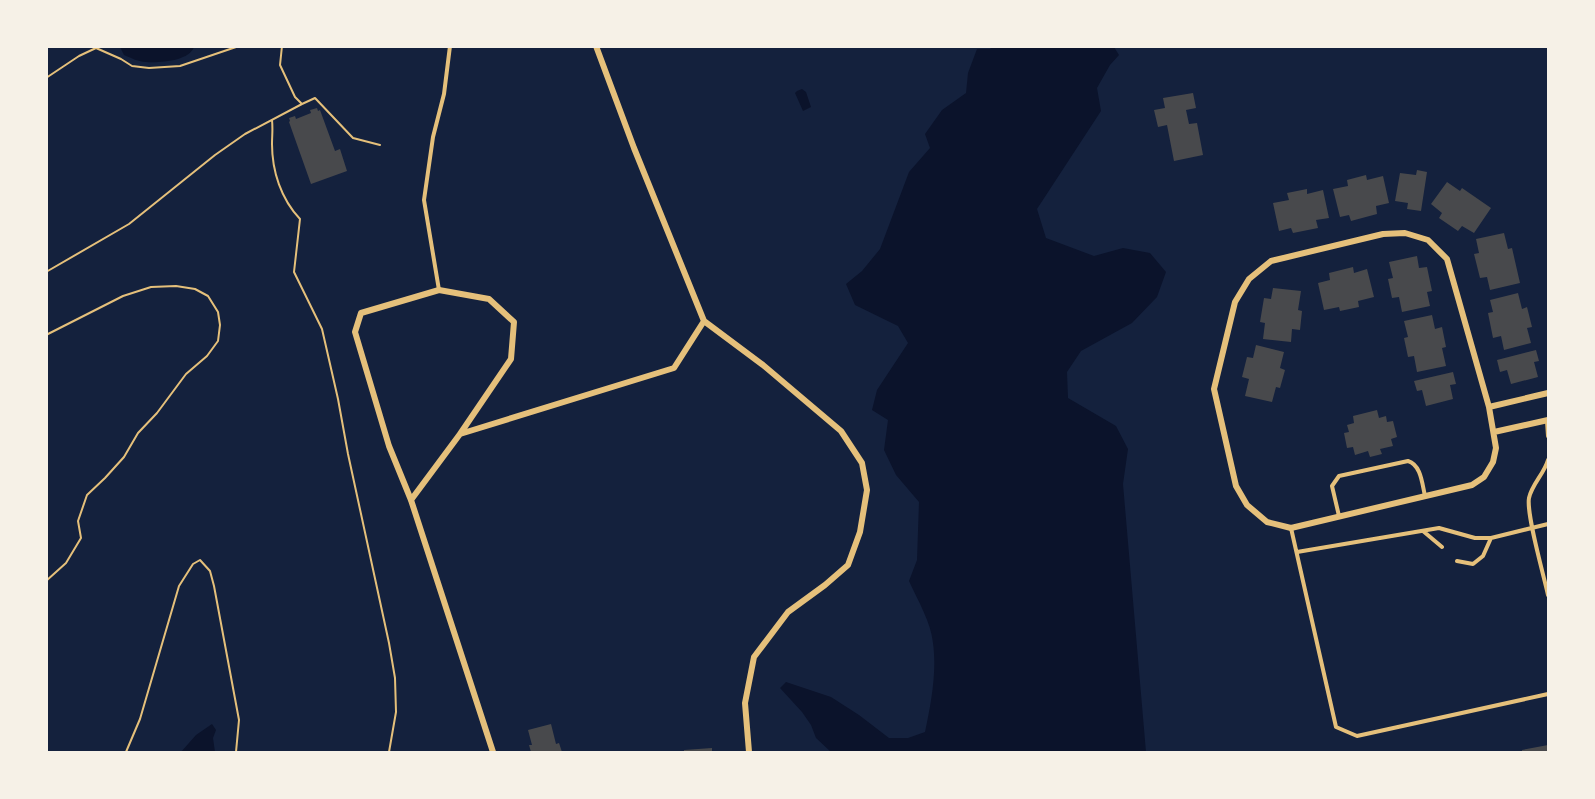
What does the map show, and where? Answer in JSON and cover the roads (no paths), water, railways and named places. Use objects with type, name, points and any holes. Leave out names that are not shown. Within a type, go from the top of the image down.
[{"type":"street","points":[[596,46],[634,148],[704,321],[764,365],[841,431],[862,463],[867,490],[860,532],[848,565],[788,612],[754,657],[745,703],[749,753]]},
{"type":"street","points":[[1405,233],[1428,240],[1446,259],[1489,407],[1494,432],[1496,448],[1493,462],[1485,477],[1472,485],[1292,528],[1267,522],[1246,505],[1236,486],[1214,389],[1235,302],[1249,279],[1271,261],[1383,234],[1405,233]]},
{"type":"street","points":[[411,500],[512,359],[514,322],[489,299],[439,290],[361,313],[355,332],[389,446],[411,500],[493,753]]},
{"type":"street","points":[[460,434],[674,368],[704,321]]},
{"type":"street","points":[[1489,407],[1548,393]]},
{"type":"street","points":[[1494,432],[1547,420]]},
{"type":"lane","points":[[439,290],[424,200],[433,137],[444,94],[450,46]]},
{"type":"lane","points":[[1547,420],[1548,436]]},
{"type":"lane","points":[[1339,516],[1332,486],[1339,476],[1350,473],[1408,460],[1418,468],[1425,496]]},
{"type":"lane","points":[[1548,460],[1546,470],[1534,485],[1528,500],[1548,595]]},
{"type":"lane","points":[[1297,552],[1439,528],[1475,538],[1491,537],[1548,524]]},
{"type":"lane","points":[[1292,528],[1336,727],[1357,736],[1548,694]]},
{"type":"lane","points":[[1423,530],[1442,547]]},
{"type":"lane","points":[[1457,561],[1473,564],[1483,556],[1491,537]]},
{"type":"water","points":[[120,46],[194,47],[191,52],[180,58],[152,62],[124,55]]},
{"type":"water","points":[[1114,47],[1119,55],[1110,65],[1097,88],[1101,111],[1037,209],[1046,238],[1094,256],[1123,248],[1150,253],[1166,272],[1157,297],[1132,323],[1081,351],[1067,372],[1068,398],[1116,426],[1128,449],[1123,484],[1146,752],[831,752],[816,738],[802,712],[780,688],[786,682],[831,697],[889,738],[908,738],[925,732],[934,677],[930,627],[909,581],[917,560],[919,502],[896,475],[884,450],[888,420],[872,410],[877,390],[908,343],[898,326],[855,305],[846,284],[862,271],[880,249],[909,172],[930,148],[925,134],[942,110],[966,93],[968,73],[977,49]]},
{"type":"water","points":[[802,89],[806,92],[811,107],[803,111],[795,93]]},
{"type":"water","points":[[212,724],[216,730],[213,738],[215,752],[181,752],[196,735]]}]
